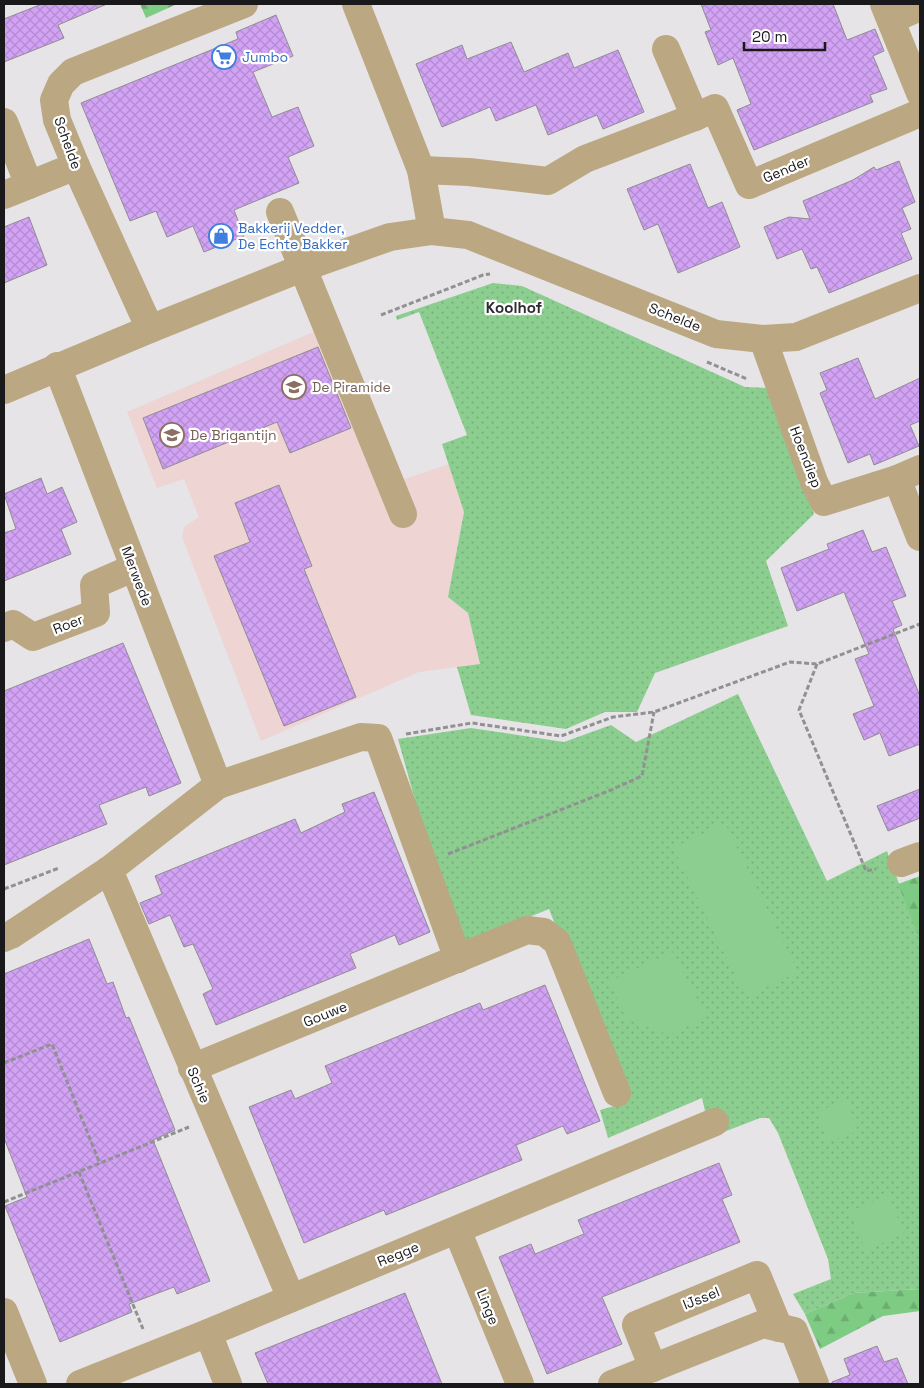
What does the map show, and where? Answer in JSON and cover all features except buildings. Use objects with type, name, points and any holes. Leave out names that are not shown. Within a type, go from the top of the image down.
[{"type":"street","name":"Schelde","points":[[150,329],[76,166],[57,120],[54,100],[61,84],[73,72],[244,4]]},
{"type":"street","points":[[356,4],[421,170],[432,231]]},
{"type":"street","points":[[920,7],[888,12],[920,93]]},
{"type":"street","points":[[666,49],[695,117]]},
{"type":"street","name":"Gender","points":[[421,170],[468,172],[548,181],[585,160],[715,108],[748,185],[920,113]]},
{"type":"street","points":[[4,122],[29,185]]},
{"type":"street","points":[[4,195],[76,166]]},
{"type":"street","points":[[280,212],[403,514]]},
{"type":"street","name":"Schelde","points":[[4,390],[57,366],[302,268],[390,237],[432,231],[468,235],[716,334],[763,339],[796,337],[920,288]]},
{"type":"street","name":"Hoendiep","points":[[763,339],[814,482],[824,502],[909,474],[920,537]]},
{"type":"street","name":"Merwede","points":[[57,366],[133,568],[218,785]]},
{"type":"street","name":"Roer","points":[[4,628],[13,624],[33,637],[96,613],[94,585],[133,568]]},
{"type":"street","points":[[4,938],[12,935],[109,870],[218,785],[361,737],[378,738],[458,959]]},
{"type":"street","name":"Schie","points":[[109,870],[291,1298]]},
{"type":"street","name":"Gouwe","points":[[192,1068],[527,930],[544,932],[557,942],[617,1093]]},
{"type":"street","name":"Regge","points":[[80,1384],[208,1333],[715,1122]]},
{"type":"street","name":"Linge","points":[[457,1230],[520,1384]]},
{"type":"street","name":"IJssel","points":[[653,1368],[636,1325],[757,1275],[779,1328]]},
{"type":"street","points":[[4,1312],[33,1384]]},
{"type":"street","points":[[612,1384],[763,1324],[794,1331],[816,1384]]},
{"type":"street","points":[[208,1333],[228,1384]]},
{"type":"path","points":[[381,316],[483,275],[497,274]]},
{"type":"path","points":[[704,360],[750,380],[779,383]]},
{"type":"path","points":[[378,738],[472,723],[561,736],[613,718],[654,712],[790,662],[817,664],[920,624]]},
{"type":"path","points":[[817,664],[799,710],[866,872],[911,859]]},
{"type":"path","points":[[424,864],[642,776],[654,712]]},
{"type":"path","points":[[4,1064],[52,1044],[100,1164]]},
{"type":"path","points":[[4,1202],[213,1117]]},
{"type":"path","points":[[79,1172],[153,1355]]},
{"type":"shaded area","points":[[339,321],[402,480],[449,464],[464,512],[448,597],[468,613],[480,664],[419,672],[261,741],[182,537],[184,527],[199,517],[184,479],[157,488],[127,412]]},
{"type":"green space","points":[[140,4],[177,4],[146,18]]},
{"type":"green space","points":[[493,283],[522,286],[745,387],[769,388],[814,514],[766,561],[788,626],[655,673],[637,712],[605,712],[566,729],[471,715],[457,667],[480,664],[468,613],[448,597],[464,512],[442,444],[467,435],[419,312],[397,320],[396,316]]},
{"type":"green space","points":[[738,694],[827,881],[887,851],[920,941],[920,1289],[854,1293],[805,1314],[793,1294],[831,1279],[828,1259],[778,1133],[769,1118],[760,1118],[711,1137],[702,1098],[608,1138],[600,1110],[625,1103],[549,909],[456,947],[398,739],[471,728],[564,742],[611,725],[636,742]]},
{"type":"green space","points":[[725,823],[798,972],[746,997],[673,848]]},
{"type":"green space","points":[[920,876],[920,941],[898,884]]},
{"type":"green space","points":[[673,952],[706,1017],[669,1035],[626,1019],[610,981]]},
{"type":"green space","points":[[847,1100],[858,1131],[827,1142],[817,1112]]},
{"type":"green space","points":[[889,1196],[904,1234],[865,1250],[850,1211]]},
{"type":"green space","points":[[920,1289],[920,1311],[883,1316],[820,1349],[805,1314],[854,1293]]},
{"type":"place","name":"Jumbo","points":[[224,57]]},
{"type":"place","name":"Bakkerij Vedder, De Echte Bakker","points":[[221,236]]},
{"type":"place","name":"De Piramide","points":[[294,387]]},
{"type":"place","name":"De Brigantijn","points":[[172,435]]},
{"type":"district","name":"Koolhof","points":[[514,307]]}]
